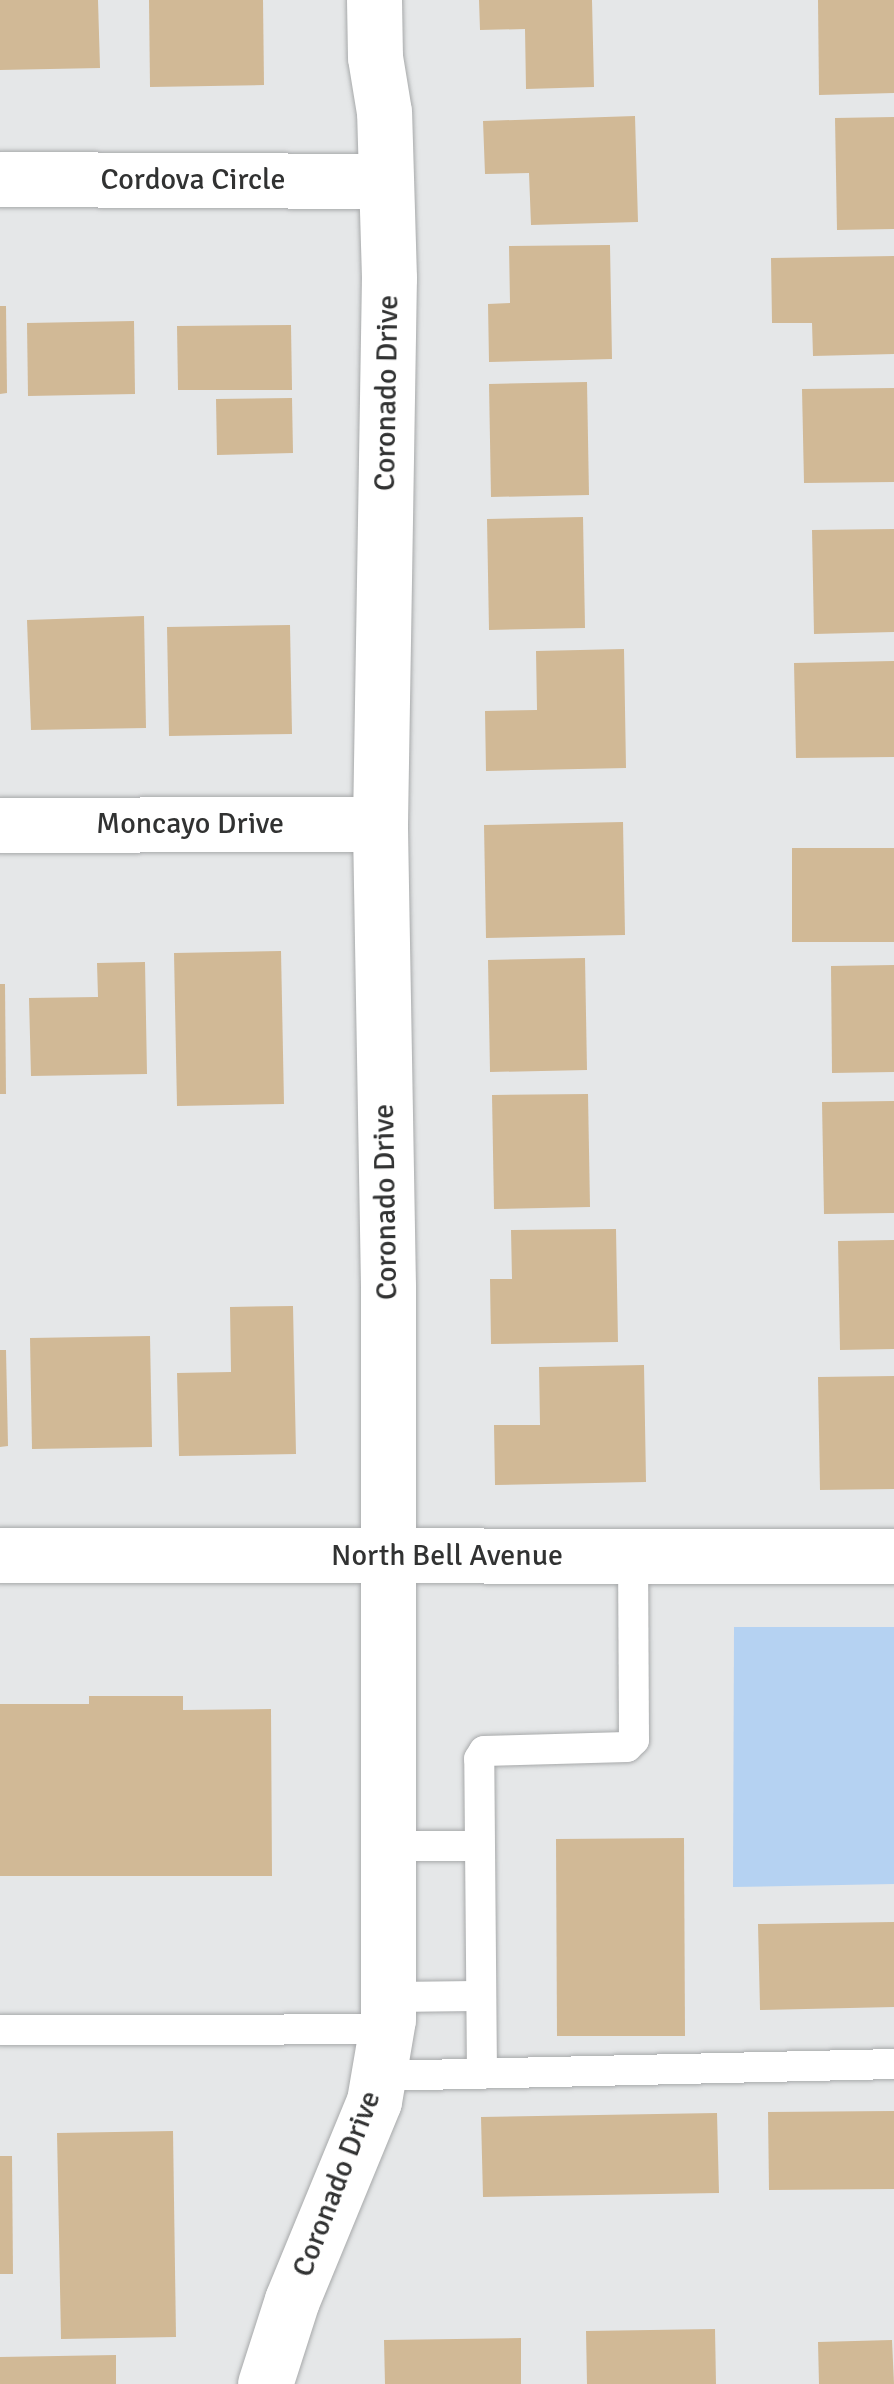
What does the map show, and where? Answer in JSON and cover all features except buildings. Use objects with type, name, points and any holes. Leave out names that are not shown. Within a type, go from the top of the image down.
[{"type":"street","name":"Coronado Drive","points":[[265,2384],[292,2300],[357,2150],[384,2034],[390,1846],[384,1556],[388,1286],[380,824],[389,278],[374,0]]},
{"type":"street","name":"Cordova Circle","points":[[0,179],[385,181]]},
{"type":"street","name":"Moncayo Drive","points":[[0,825],[380,824]]},
{"type":"street","name":"North Bell Avenue","points":[[0,1555],[894,1556]]},
{"type":"lane","points":[[482,2074],[478,1760],[484,1751],[627,1747],[634,1740],[633,1556]]},
{"type":"lane","points":[[390,1846],[479,1846]]},
{"type":"lane","points":[[384,2034],[481,1996]]},
{"type":"lane","points":[[0,2030],[384,2034],[482,2074],[894,2064]]},
{"type":"shaded area","points":[[734,1627],[894,1627],[894,1884],[733,1887]]}]
